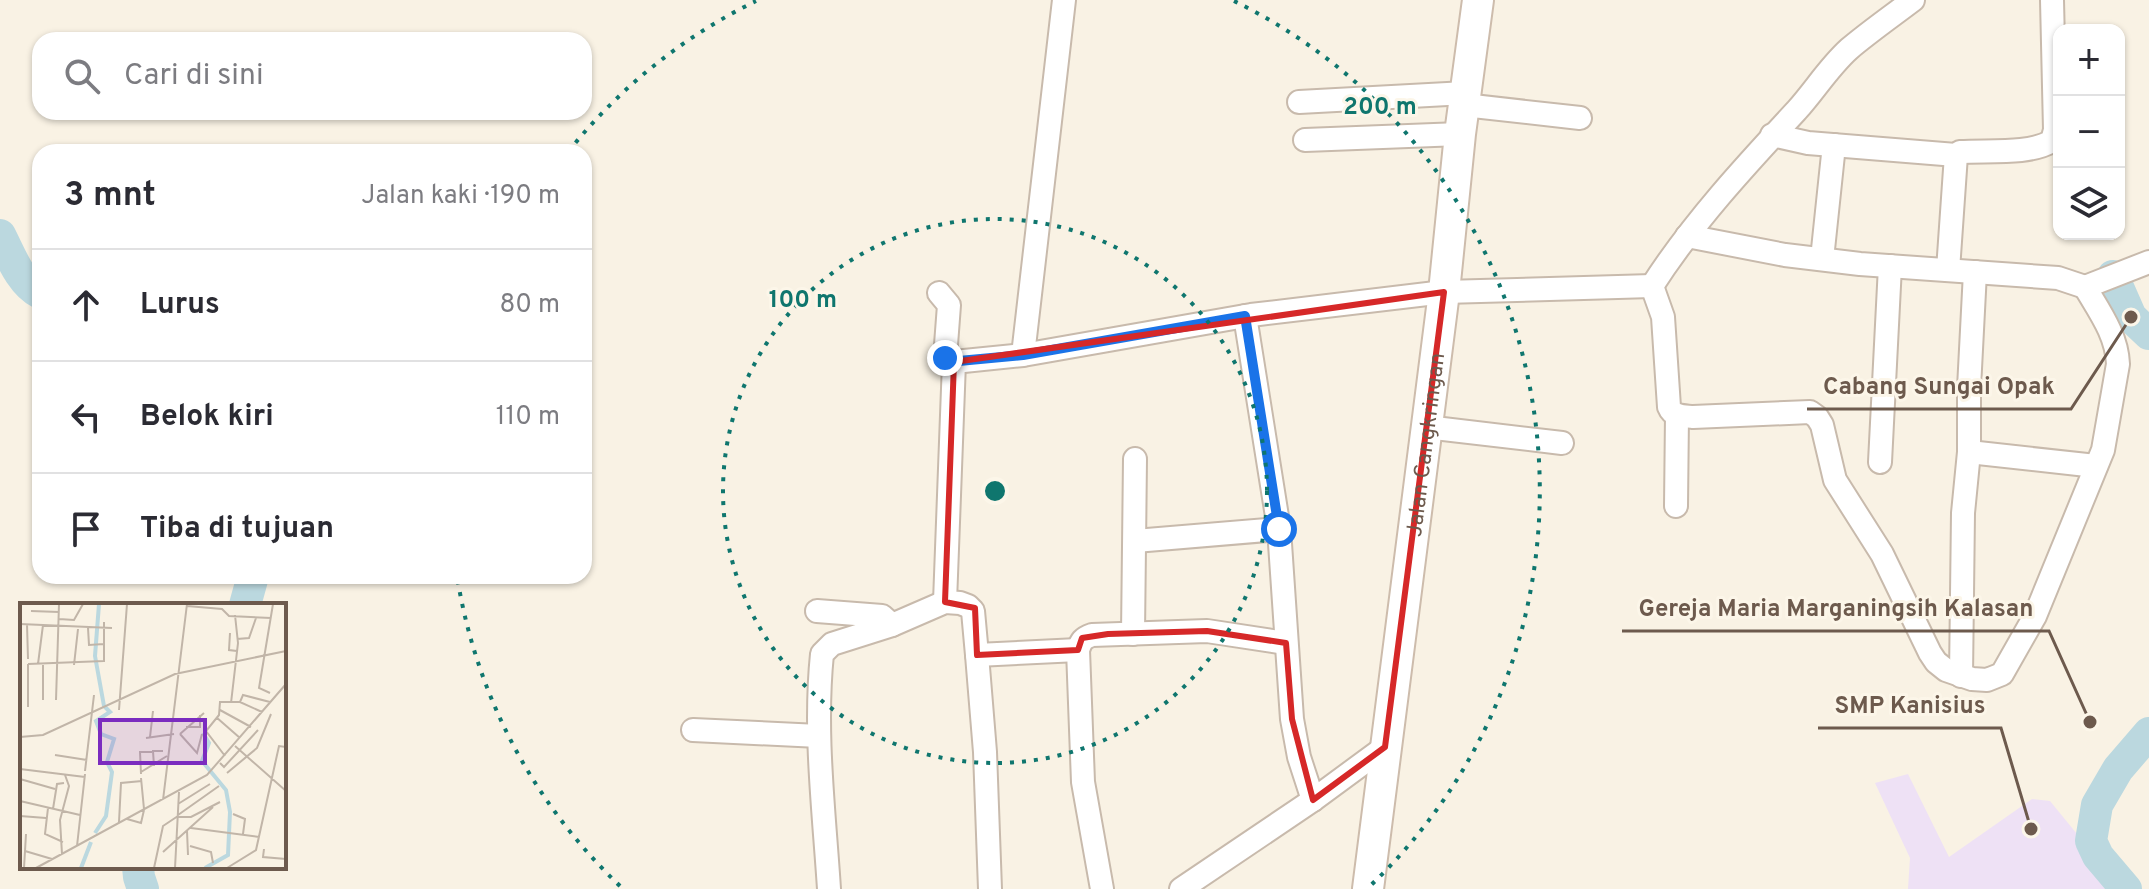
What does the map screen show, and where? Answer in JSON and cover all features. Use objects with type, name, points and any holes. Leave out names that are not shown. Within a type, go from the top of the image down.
[{"type":"main road","name":"Jalan Cangkringan","points":[[1368,889],[1478,0]]},
{"type":"street","points":[[1023,355],[1064,0]]},
{"type":"street","points":[[1652,286],[1687,236],[1772,135],[1799,108],[1826,71],[1913,0]]},
{"type":"street","points":[[1772,135],[1808,143],[1956,155],[1964,151],[2043,146],[2052,141],[2055,114],[2052,0]]},
{"type":"street","points":[[1299,102],[1580,118]]},
{"type":"street","points":[[1305,140],[1463,111]]},
{"type":"street","points":[[1822,259],[1834,145]]},
{"type":"street","points":[[1948,270],[1956,155]]},
{"type":"street","points":[[1687,236],[1785,255],[2058,278],[2085,287],[2149,262]]},
{"type":"street","points":[[1880,462],[1890,266]]},
{"type":"street","points":[[1961,676],[1963,513],[1969,452],[1975,272]]},
{"type":"street","points":[[939,293],[949,305],[945,358],[954,362],[1023,355],[1245,316],[1444,292],[1652,286]]},
{"type":"street","points":[[1652,286],[1663,317],[1669,407],[1673,414],[1693,417],[1810,412],[1817,417],[1841,492],[1882,554],[1930,653],[1946,670],[1972,679],[1987,680],[2002,674],[2035,616],[2103,450],[2118,349],[2085,287]]},
{"type":"street","points":[[1245,316],[1279,529],[1292,719],[1299,757],[1313,800]]},
{"type":"street","points":[[945,602],[954,362]]},
{"type":"street","points":[[1676,506],[1677,415]]},
{"type":"street","points":[[1426,427],[1562,443]]},
{"type":"street","points":[[1969,452],[2096,466]]},
{"type":"street","points":[[1133,634],[1135,459]]},
{"type":"street","points":[[1135,541],[1279,529]]},
{"type":"street","points":[[829,889],[819,736],[819,687],[824,650],[832,644],[892,625],[945,602],[960,603],[973,611],[985,752],[990,889]]},
{"type":"street","points":[[817,611],[882,616],[892,625]]},
{"type":"street","points":[[1102,889],[1083,782],[1078,650],[1081,642],[1092,635],[1207,631],[1286,643]]},
{"type":"street","points":[[977,655],[1078,650]]},
{"type":"street","points":[[693,730],[819,736]]},
{"type":"street","points":[[1181,889],[1385,747]]},
{"type":"highlighted area","points":[[1444,292],[1385,747],[1313,800],[1292,719],[1286,643],[1207,631],[1108,634],[1082,638],[1078,650],[977,655],[975,608],[945,602],[954,362]]},
{"type":"shaded area","points":[[1908,774],[1949,857],[2032,799],[2050,801],[2122,889],[1908,889],[1910,858],[1875,783]]},
{"type":"waterway","points":[[0,235],[21,275],[32,287]]},
{"type":"waterway","points":[[2113,276],[2131,317],[2149,334]]},
{"type":"waterway","points":[[246,603],[251,584]]},
{"type":"waterway","points":[[2126,889],[2098,856],[2091,841],[2097,805],[2118,769],[2149,733]]},
{"type":"waterway","points":[[138,869],[143,889]]},
{"type":"place","name":"Cabang Sungai Opak","points":[[2131,317]]},
{"type":"place","name":"Gereja Maria Marganingsih Kalasan","points":[[2090,722]]},
{"type":"place","name":"SMP Kanisius","points":[[2031,829]]},
{"type":"route","points":[[945,358],[948,362],[1001,358],[1245,316],[1279,529]]}]
